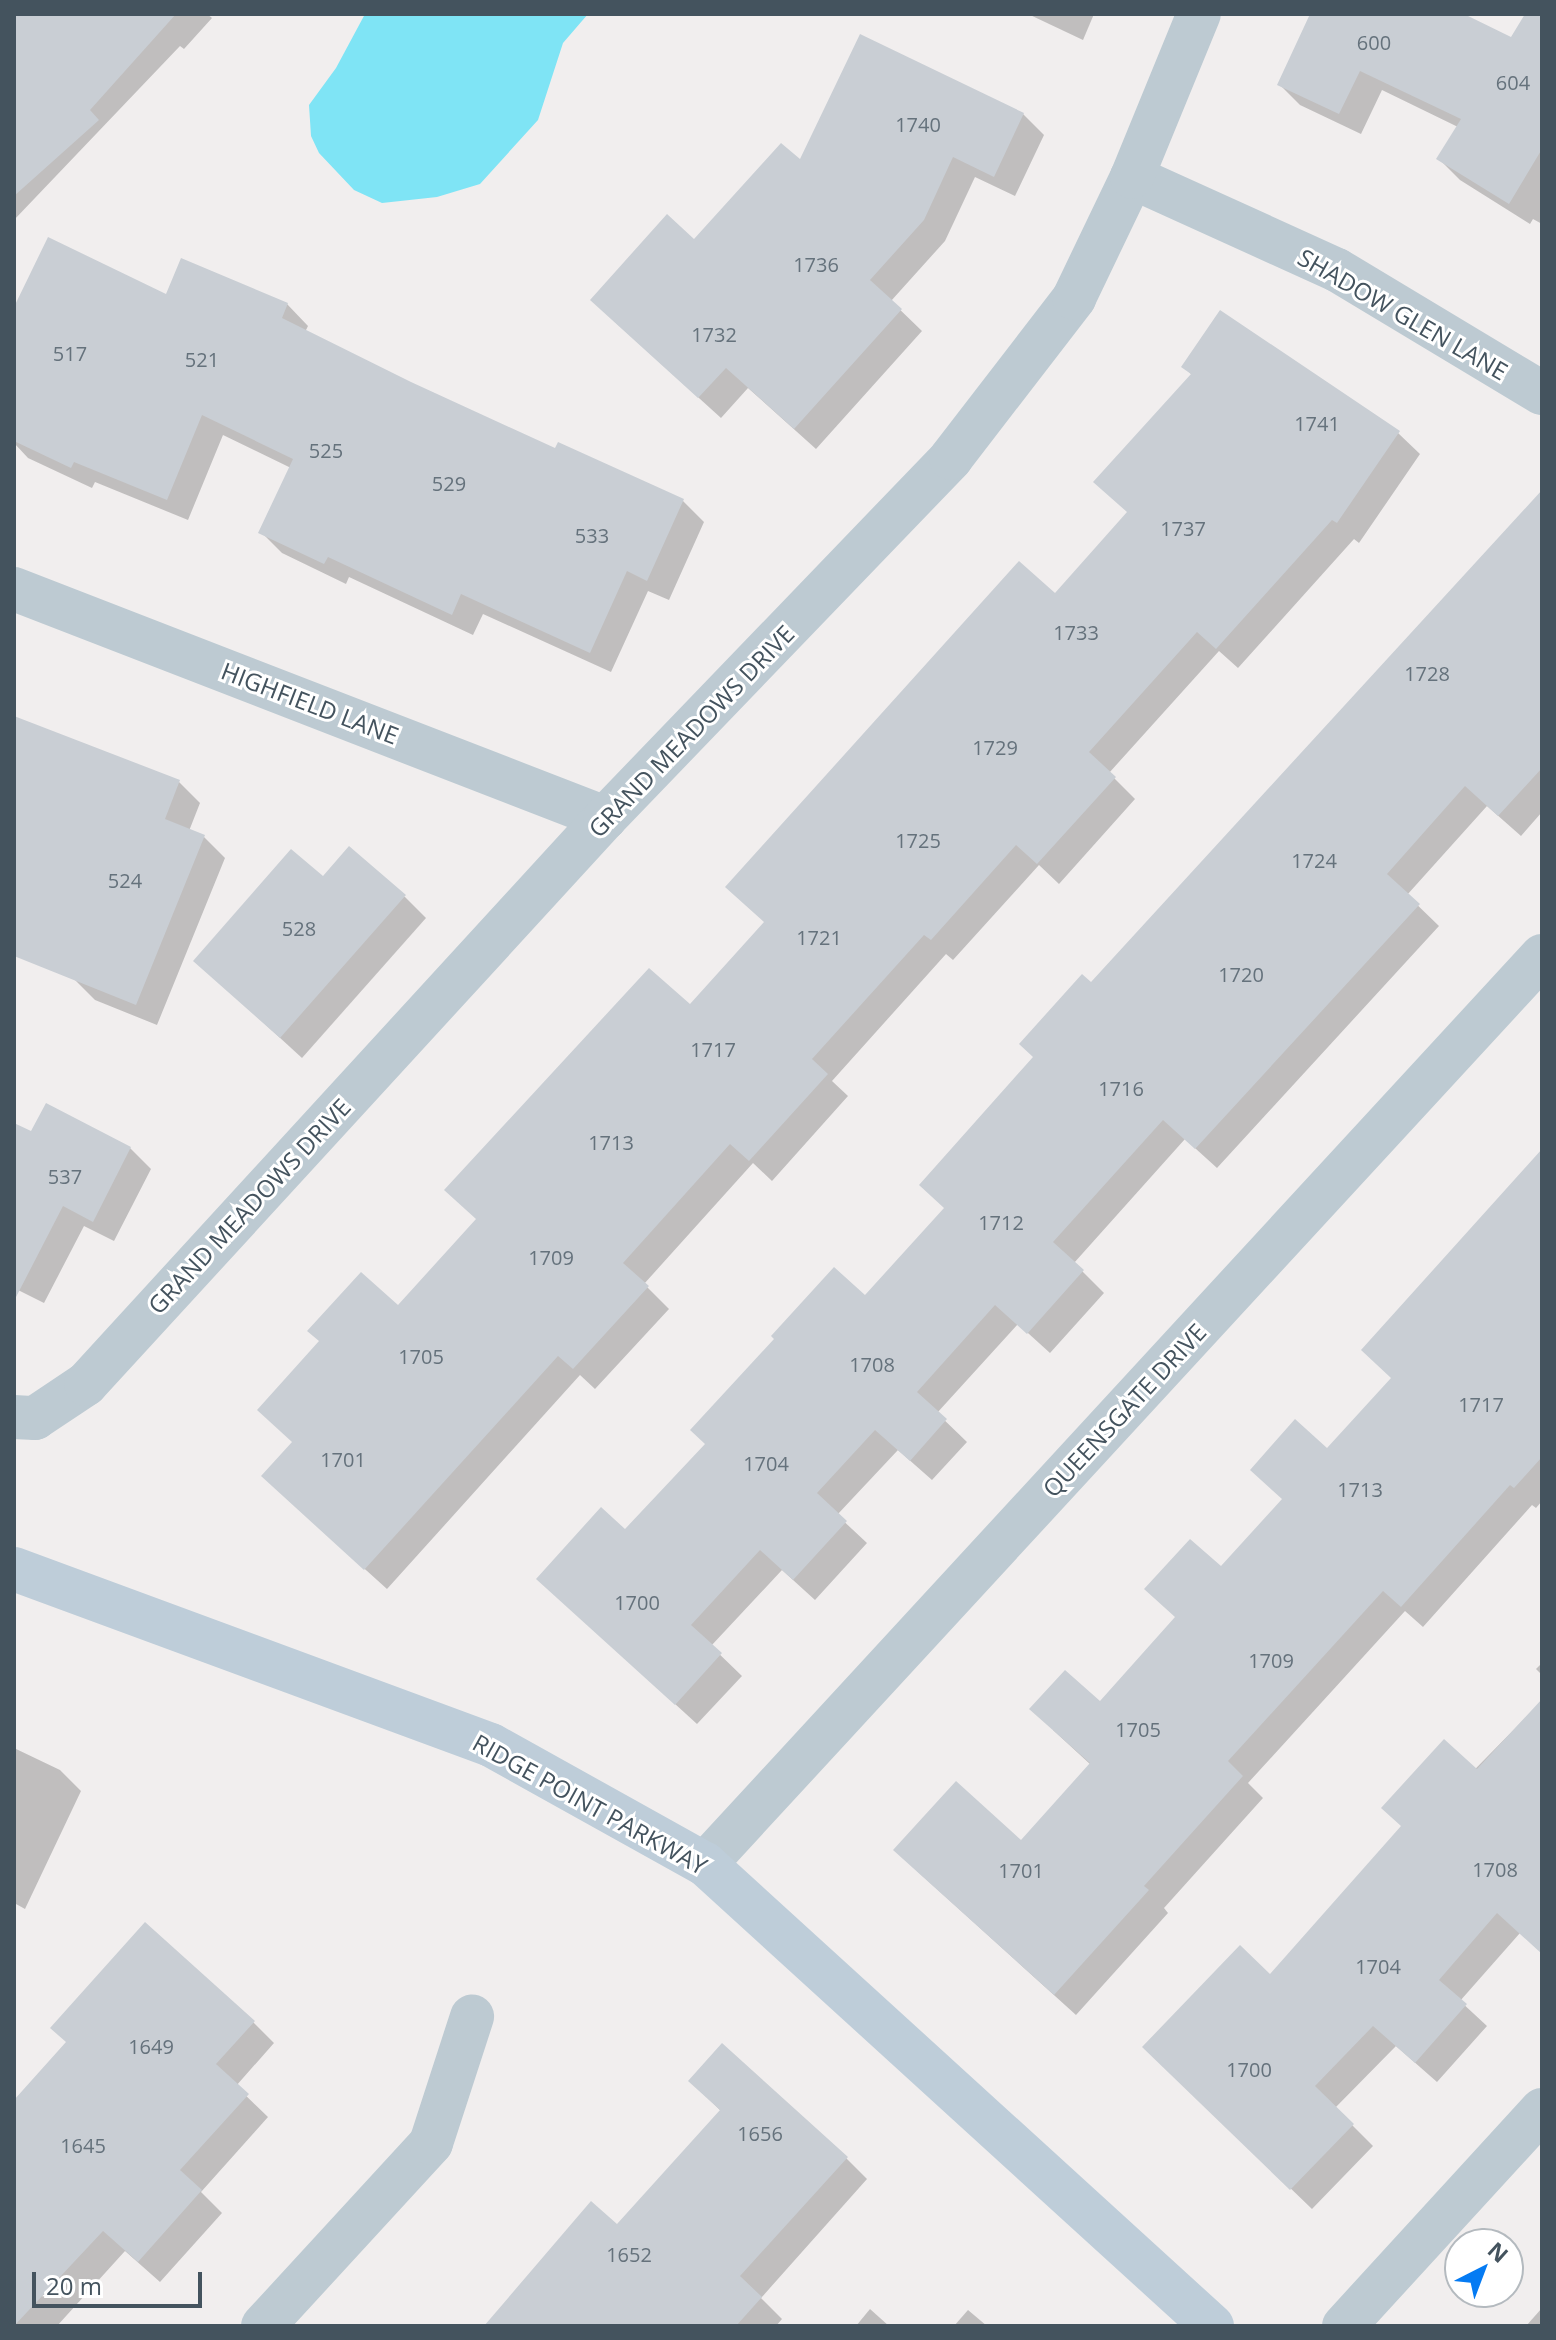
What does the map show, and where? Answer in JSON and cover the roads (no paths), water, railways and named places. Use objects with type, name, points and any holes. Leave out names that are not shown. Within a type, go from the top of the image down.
[{"type":"street","name":"GRAND MEADOWS DRIVE","points":[[14,1417],[35,1418],[86,1384],[605,818],[951,458],[1074,298],[1132,177],[1199,14]]},
{"type":"street","name":"SHADOW GLEN LANE","points":[[1132,177],[1337,270],[1542,393]]},
{"type":"street","name":"HIGHFIELD LANE","points":[[14,589],[605,818]]},
{"type":"street","name":"QUEENSGATE DRIVE","points":[[705,1864],[1542,956]]},
{"type":"street","name":"RIDGE POINT PARKWAY","points":[[14,1569],[491,1745],[705,1864],[1212,2326]]},
{"type":"street","points":[[263,2326],[431,2143],[472,2017]]},
{"type":"street","points":[[1344,2326],[1542,2110]]},
{"type":"water","points":[[365,14],[588,14],[563,43],[538,120],[480,184],[437,197],[382,203],[354,190],[319,153],[311,136],[309,105],[336,68]]}]
